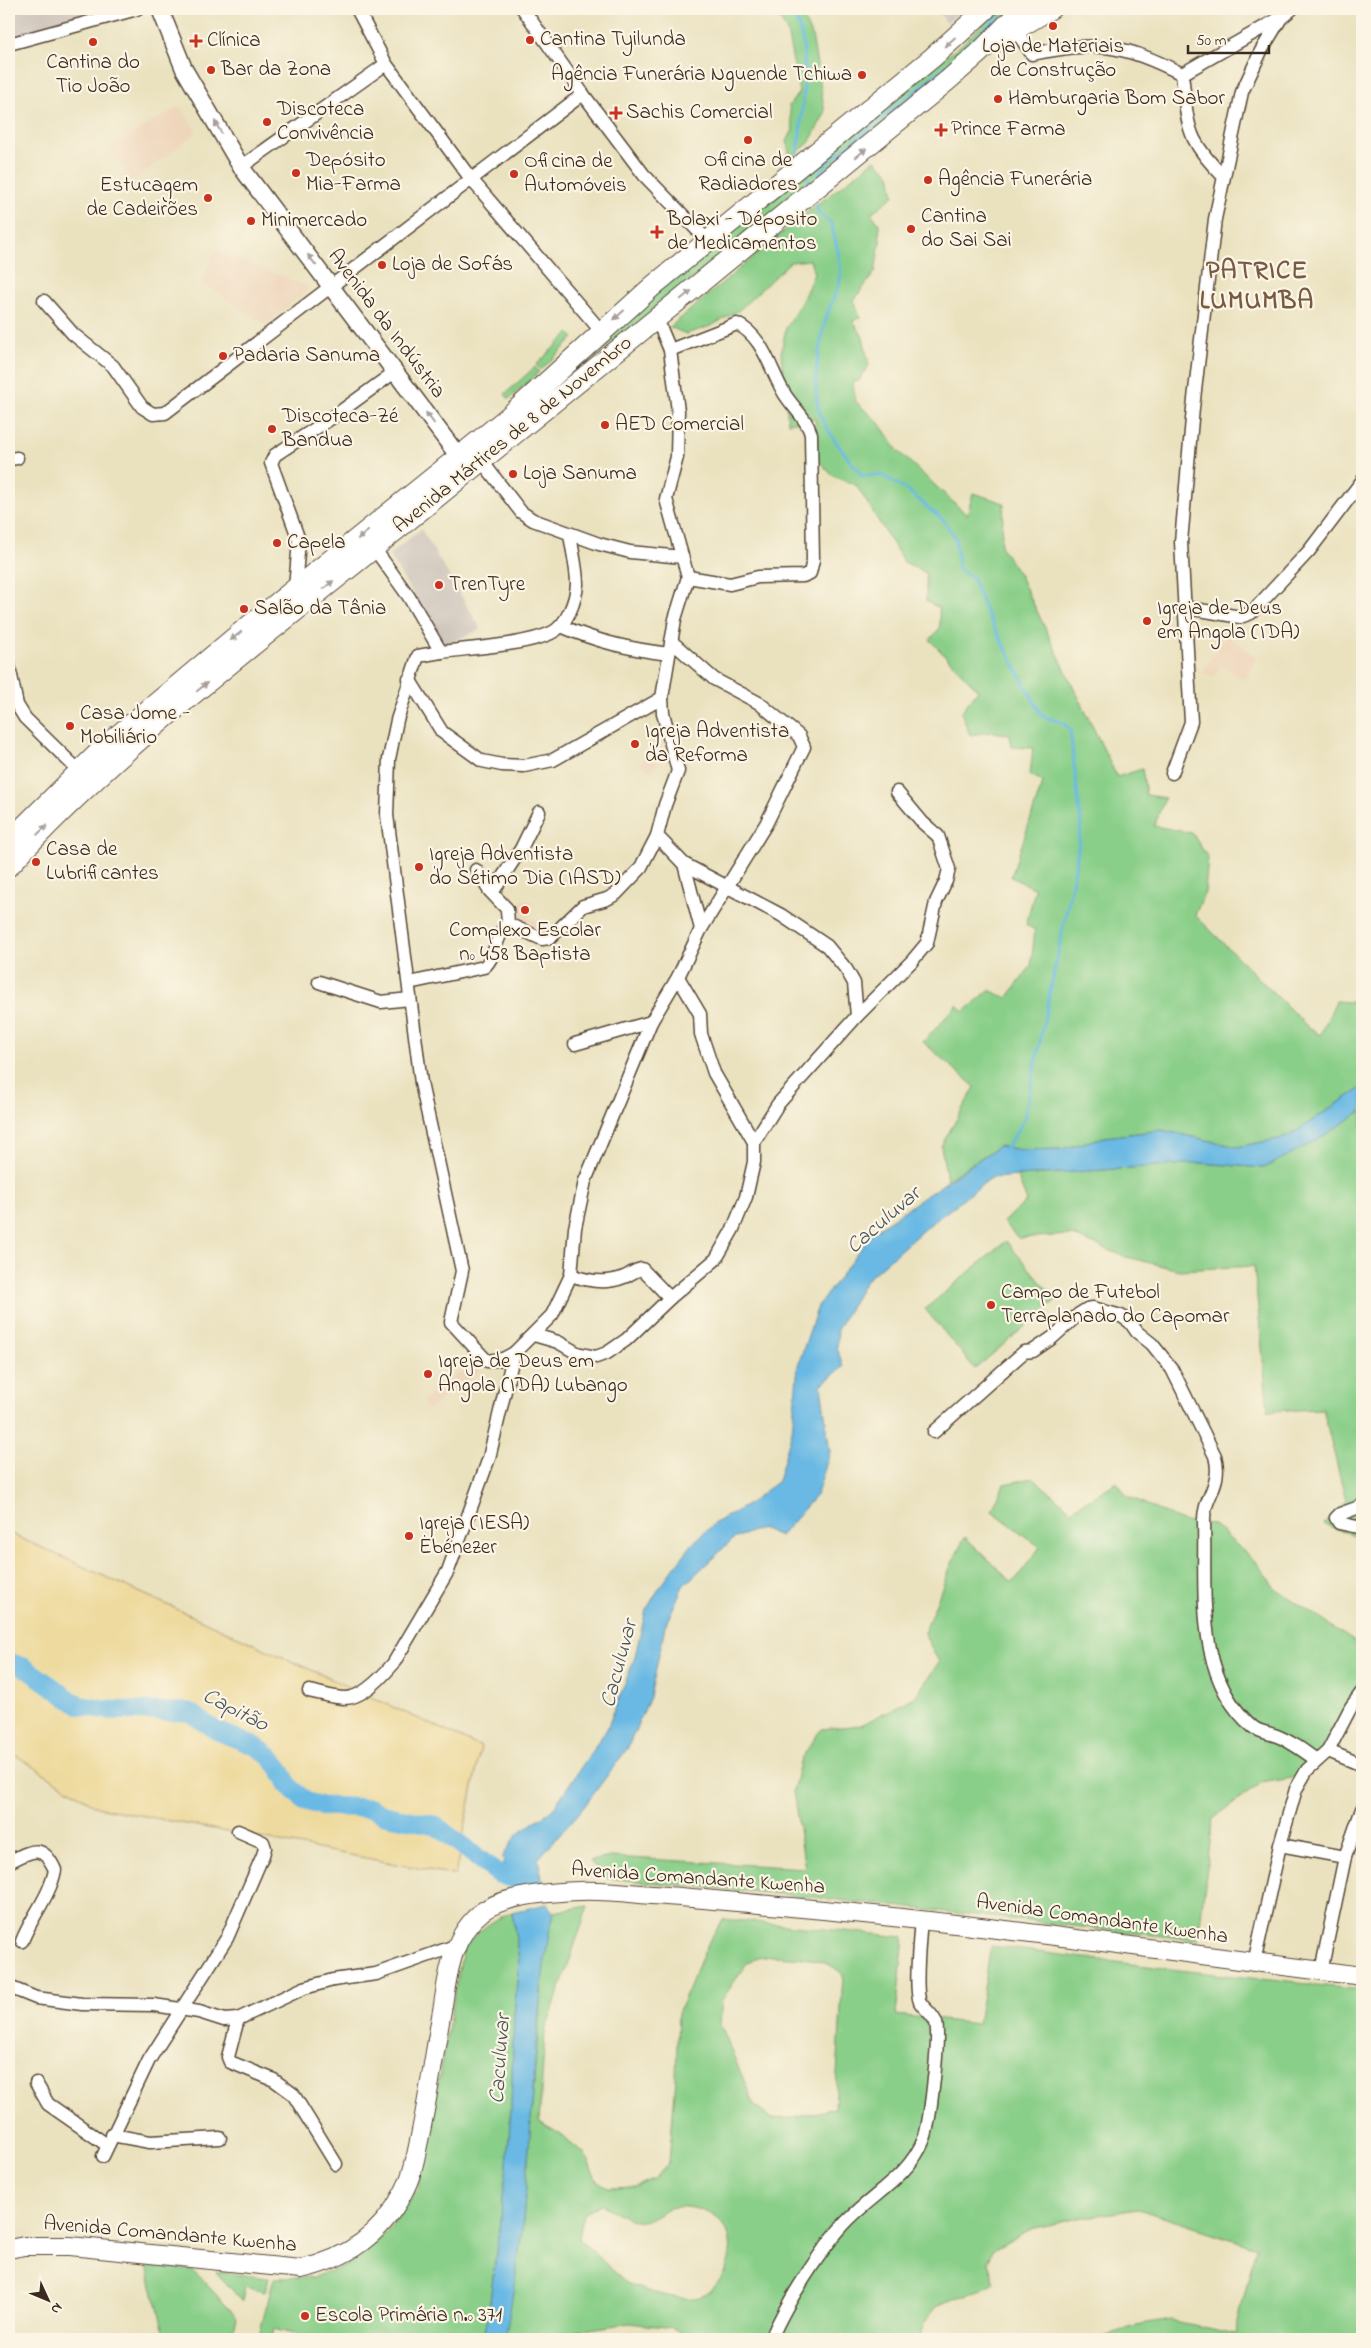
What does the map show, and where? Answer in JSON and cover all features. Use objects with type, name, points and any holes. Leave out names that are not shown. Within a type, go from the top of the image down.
[{"type":"main road","name":"Avenida Mártires de 8 de Novembro","points":[[9,841],[78,770],[186,678],[460,457],[534,394],[601,331],[707,240],[932,58],[986,9]]},
{"type":"main road","name":"Avenida Mártires de 8 de Novembro","points":[[9,866],[74,799],[139,740],[481,460],[823,184],[979,53],[1022,9]]},
{"type":"main road","points":[[979,53],[1052,9]]},
{"type":"main road","name":"Avenida Comandante Kwenha","points":[[9,2249],[24,2246],[70,2246],[301,2269],[325,2264],[352,2250],[381,2224],[403,2194],[413,2170],[424,2118],[447,1977],[455,1946],[468,1926],[485,1910],[506,1901],[547,1893],[583,1891],[921,1918],[1362,1976]]},
{"type":"street","points":[[9,44],[137,9]]},
{"type":"street","name":"Avenida da Indústria","points":[[160,9],[184,69],[240,167],[460,457]]},
{"type":"street","points":[[357,9],[386,64],[471,180],[601,331]]},
{"type":"street","points":[[523,9],[583,94],[644,175],[707,240]]},
{"type":"street","points":[[1182,74],[1281,18],[1292,9]]},
{"type":"street","points":[[1172,773],[1191,722],[1183,606],[1182,542],[1193,408],[1215,219],[1222,176],[1242,92],[1261,51],[1281,18]]},
{"type":"street","points":[[1016,31],[1032,54],[1070,47],[1100,45],[1140,54],[1182,74]]},
{"type":"street","points":[[240,167],[386,64]]},
{"type":"street","points":[[1182,74],[1189,125],[1194,140],[1222,176]]},
{"type":"street","points":[[44,301],[73,334],[112,366],[142,407],[153,414],[165,413],[583,94]]},
{"type":"street","points":[[508,924],[542,939],[550,938],[583,906],[607,900],[616,894],[640,869],[657,836],[665,805],[678,771],[663,713],[662,698],[670,647],[688,577],[666,499],[677,457],[678,411],[670,350],[657,319]]},
{"type":"street","points":[[670,350],[737,324],[747,329],[758,342],[784,393],[808,424],[810,434],[813,560],[810,574],[804,576],[758,577],[730,584],[688,577]]},
{"type":"street","points":[[295,589],[299,540],[271,463],[275,455],[333,417],[396,371]]},
{"type":"street","points":[[481,460],[521,512],[533,520],[570,534],[630,552],[682,557]]},
{"type":"street","points":[[1183,606],[1240,617],[1251,613],[1309,551],[1362,481]]},
{"type":"street","points":[[561,626],[591,639],[624,648],[670,647],[714,679],[759,703],[803,741],[804,747],[766,824],[701,928],[678,977],[651,1022],[585,1181],[575,1228],[571,1275],[552,1315],[514,1353],[503,1360],[487,1360],[451,1322],[462,1271],[421,1083],[391,863],[387,814],[389,759],[409,679],[418,656],[525,640],[551,633],[561,626],[570,611],[577,584],[570,534]]},
{"type":"street","points":[[374,548],[409,597],[441,652]]},
{"type":"street","points":[[9,666],[17,705],[25,718],[78,770]]},
{"type":"street","points":[[409,679],[442,732],[482,761],[502,765],[524,766],[553,760],[662,698]]},
{"type":"street","points":[[754,1142],[778,1104],[857,1016],[912,961],[927,943],[936,902],[946,881],[949,869],[938,836],[923,823],[897,792]]},
{"type":"street","points":[[492,893],[521,849],[539,812]]},
{"type":"street","points":[[657,836],[684,864],[729,886],[781,916],[827,946],[846,969],[854,983],[857,1016]]},
{"type":"street","points":[[684,864],[701,928]]},
{"type":"street","points":[[408,983],[484,968],[491,961],[502,931],[508,924],[506,909],[476,870]]},
{"type":"street","points":[[534,1335],[558,1342],[577,1353],[596,1357],[607,1353],[626,1340],[670,1298],[716,1259],[733,1229],[746,1197],[754,1162],[754,1142],[714,1074],[701,1034],[700,1014],[678,977]]},
{"type":"street","points":[[319,982],[381,1002],[410,999]]},
{"type":"street","points":[[575,1044],[651,1022]]},
{"type":"street","points":[[571,1275],[586,1281],[598,1281],[625,1277],[631,1271],[642,1269],[670,1298]]},
{"type":"street","points":[[934,1432],[1024,1352],[1033,1351],[1087,1309],[1118,1314],[1130,1322],[1172,1369],[1215,1456],[1218,1466],[1217,1478],[1205,1509],[1204,1585],[1208,1632],[1213,1659],[1222,1687],[1239,1712],[1253,1727],[1292,1743],[1316,1760]]},
{"type":"street","points":[[309,1691],[341,1698],[353,1697],[378,1679],[393,1664],[448,1571],[489,1458],[514,1353]]},
{"type":"street","points":[[1362,1506],[1340,1514],[1336,1518],[1339,1523],[1362,1528]]},
{"type":"street","points":[[1254,1963],[1280,1845],[1296,1789],[1307,1770],[1328,1751],[1351,1707],[1362,1692]]},
{"type":"street","points":[[1328,1751],[1362,1765]]},
{"type":"street","points":[[1322,1971],[1345,1857],[1362,1809]]},
{"type":"street","points":[[107,2145],[149,2060],[227,1938],[263,1855],[265,1845],[263,1842],[238,1831]]},
{"type":"street","points":[[1280,1845],[1345,1857]]},
{"type":"street","points":[[9,1862],[31,1851],[38,1851],[45,1855],[55,1870],[52,1883],[22,1941]]},
{"type":"street","points":[[771,2339],[825,2247],[849,2219],[899,2176],[914,2159],[924,2139],[930,2116],[937,2039],[936,2024],[927,2009],[920,2002],[918,1984],[921,1918]]},
{"type":"street","points":[[9,1988],[36,1998],[82,2004],[154,2005],[199,2012],[224,2020],[238,2019],[304,1988],[333,1980],[376,1974],[455,1946]]},
{"type":"street","points":[[238,2019],[228,2057],[230,2062],[274,2080],[294,2094],[336,2164]]},
{"type":"street","points":[[36,2083],[48,2104],[107,2145],[220,2138]]},
{"type":"shaded area","points":[[9,9],[137,9],[9,44]]},
{"type":"shaded area","points":[[936,9],[964,9],[947,23]]},
{"type":"shaded area","points":[[178,107],[183,110],[197,132],[131,182],[110,147]]},
{"type":"shaded area","points":[[216,250],[310,288],[267,325],[200,281]]},
{"type":"shaded area","points":[[421,529],[481,629],[444,646],[389,555]]},
{"type":"shaded area","points":[[1228,634],[1256,658],[1245,679],[1221,665],[1213,677],[1203,671]]},
{"type":"shaded area","points":[[645,755],[658,763],[651,772],[639,764]]},
{"type":"shaded area","name":"Complexo Escolar nº 458 Baptista","points":[[522,899],[533,902],[528,918],[555,926],[554,934],[516,924]]},
{"type":"shaded area","points":[[474,1361],[481,1370],[427,1410],[422,1401]]},
{"type":"green space","points":[[773,9],[797,9],[812,35],[825,113],[809,143],[790,158],[787,141],[793,130],[789,106],[799,92],[787,31]]},
{"type":"green space","points":[[999,9],[1010,9],[971,49],[819,177],[536,404],[607,334],[962,44]]},
{"type":"green space","points":[[875,160],[890,174],[894,196],[871,213],[879,224],[880,242],[875,272],[854,300],[860,317],[853,321],[863,337],[869,365],[859,381],[853,382],[855,401],[879,423],[898,451],[967,515],[973,493],[1004,503],[1001,547],[1019,574],[1117,777],[1142,769],[1146,795],[1165,798],[1154,826],[1192,833],[1208,858],[1205,892],[1195,915],[1309,1028],[1320,1035],[1336,1001],[1362,1003],[1362,1087],[1288,1137],[1237,1147],[1162,1130],[1105,1137],[1062,1149],[1021,1150],[999,1146],[947,1180],[941,1146],[975,1087],[923,1042],[957,1005],[964,1012],[989,990],[1007,998],[1031,966],[1035,930],[1026,925],[1035,889],[1011,877],[1043,782],[1030,774],[1033,748],[1012,747],[1010,734],[991,732],[970,735],[961,712],[978,690],[930,640],[940,628],[939,608],[926,601],[926,573],[904,562],[856,485],[833,476],[818,460],[815,419],[788,423],[781,353],[786,328],[803,299],[814,274],[810,260],[790,262],[738,311],[711,326],[686,334],[670,327],[800,218]]},
{"type":"green space","points":[[569,333],[574,338],[541,370],[536,365]]},
{"type":"green space","points":[[535,367],[539,372],[509,399],[505,394]]},
{"type":"green space","points":[[1362,1111],[1362,1538],[1323,1524],[1346,1501],[1323,1409],[1268,1411],[1254,1266],[1179,1270],[1126,1257],[1071,1235],[1018,1238],[1003,1222],[1027,1201],[1017,1176],[1201,1163],[1264,1168]]},
{"type":"green space","name":"Campo de Futebol Terraplanado do Capomar","points":[[1006,1241],[1056,1300],[975,1369],[925,1309]]},
{"type":"green space","points":[[1033,1478],[1071,1510],[1117,1482],[1126,1495],[1184,1522],[1213,1524],[1258,1564],[1274,1587],[1362,1647],[1362,1692],[1328,1751],[1307,1770],[1292,1778],[1261,1783],[1213,1819],[1198,1940],[812,1897],[605,1878],[590,1861],[611,1857],[805,1868],[793,1791],[801,1759],[821,1729],[861,1725],[915,1697],[939,1662],[924,1633],[952,1563],[965,1537],[1013,1583],[1040,1547],[992,1511],[1004,1484]]},
{"type":"green space","points":[[588,1906],[545,2032],[539,2122],[560,2134],[585,2154],[597,2181],[608,2188],[635,2187],[656,2178],[669,2162],[676,2078],[678,2013],[710,1939],[724,1919],[904,1937],[896,2015],[978,2024],[991,1946],[1178,1970],[1362,1990],[1362,2339],[1098,2339],[1131,2327],[1170,2320],[1235,2334],[1256,2247],[1138,2209],[1079,2218],[1031,2229],[993,2250],[988,2263],[995,2283],[940,2305],[929,2316],[920,2339],[693,2339],[674,2328],[629,2323],[558,2334],[546,2339],[505,2339],[523,2220],[544,1957],[553,1912]],"holes":[[[774,1956],[820,1961],[828,1964],[843,1975],[835,2108],[793,2118],[770,2119],[754,2104],[720,2024],[722,2000],[746,1964],[757,1958]],[[601,2204],[635,2221],[644,2221],[675,2207],[692,2208],[714,2216],[723,2224],[728,2234],[730,2245],[730,2257],[721,2279],[704,2295],[689,2298],[658,2294],[633,2286],[579,2239],[583,2214]]]},
{"type":"green space","points":[[512,1912],[519,1961],[514,2015],[511,2109],[507,2165],[488,2318],[483,2339],[311,2339],[274,2329],[272,2339],[258,2339],[274,2278],[314,2277],[348,2264],[387,2232],[418,2190],[463,1949],[485,1927]]},
{"type":"green space","points":[[147,2266],[193,2270],[237,2317],[232,2339],[166,2339]]},
{"type":"green space","points":[[216,2272],[269,2278],[265,2292],[245,2287],[242,2301]]},
{"type":"sand","points":[[9,1533],[481,1747],[455,1875],[97,1807],[9,1751]]},
{"type":"water","points":[[1362,1087],[1362,1111],[1314,1142],[1264,1168],[1201,1163],[991,1178],[923,1230],[866,1280],[838,1328],[837,1347],[843,1367],[821,1385],[830,1452],[817,1494],[780,1536],[761,1528],[733,1539],[683,1586],[665,1626],[650,1697],[627,1749],[580,1812],[538,1859],[543,1883],[515,1889],[506,1884],[503,1856],[517,1834],[552,1810],[607,1729],[634,1660],[646,1610],[663,1582],[693,1543],[715,1523],[749,1504],[778,1481],[792,1431],[798,1365],[818,1306],[873,1232],[999,1146],[1021,1150],[1062,1149],[1105,1137],[1162,1130],[1237,1147],[1288,1137]]},
{"type":"water","points":[[547,1904],[553,1912],[541,1988],[527,2181],[517,2264],[505,2339],[483,2339],[488,2318],[507,2165],[511,2109],[514,2015],[519,1961],[512,1912]]},
{"type":"waterway","points":[[789,9],[797,21],[802,38],[804,57],[803,98],[798,152]]},
{"type":"waterway","points":[[818,175],[828,162],[952,61],[1005,9]]},
{"type":"waterway","points":[[805,171],[810,184]]},
{"type":"waterway","points":[[816,205],[819,214],[831,223],[840,265],[838,288],[824,326],[817,366],[816,393],[821,416],[834,440],[862,476],[882,475],[907,490],[944,521],[955,537],[959,570],[972,577],[987,614],[1042,716],[1063,723],[1070,729],[1081,825],[1076,864],[1024,1120],[1005,1150]]},
{"type":"waterway","name":"Capitão","points":[[9,1662],[24,1667],[78,1705],[106,1710],[189,1712],[215,1730],[257,1747],[269,1756],[280,1769],[289,1786],[305,1801],[322,1806],[371,1808],[384,1815],[435,1825],[499,1874],[528,1884]]},
{"type":"place","name":"Loja de Materiais de Construção","points":[[1053,26]]},
{"type":"place","name":"Cantina Tyilunda","points":[[530,40]]},
{"type":"place","name":"Clínica","points":[[196,41]]},
{"type":"place","name":"Cantina do Tio João","points":[[93,42]]},
{"type":"place","name":"Bar da Zona","points":[[211,70]]},
{"type":"place","name":"Agência Funerária Nguende Tchiwa","points":[[862,75]]},
{"type":"place","name":"Hamburgaria Bom Sabor","points":[[998,99]]},
{"type":"place","name":"Sachis Comercial","points":[[616,113]]},
{"type":"place","name":"Discoteca Convivência","points":[[267,122]]},
{"type":"place","name":"Prince Farma","points":[[941,130]]},
{"type":"place","name":"Oficina de Radiadores","points":[[748,140]]},
{"type":"place","name":"Depósito Mia-Farma","points":[[296,173]]},
{"type":"place","name":"Oficina de Automóveis","points":[[514,174]]},
{"type":"place","name":"Agência Funerária","points":[[928,180]]},
{"type":"place","name":"Estucagem de Cadeirões","points":[[208,198]]},
{"type":"place","name":"Minimercado","points":[[251,221]]},
{"type":"place","name":"Cantina do Sai Sai","points":[[911,229]]},
{"type":"place","name":"Bolaxi - Déposito de Medicamentos","points":[[657,232]]},
{"type":"place","name":"Loja de Sofás","points":[[382,265]]},
{"type":"place","name":"Padaria Sanuma","points":[[223,356]]},
{"type":"place","name":"AED Comercial","points":[[605,425]]},
{"type":"place","name":"Discoteca-Zé Bandua","points":[[272,429]]},
{"type":"place","name":"Loja Sanuma","points":[[513,474]]},
{"type":"place","name":"Capela","points":[[277,543]]},
{"type":"place","name":"TrenTyre","points":[[439,585]]},
{"type":"place","name":"Salão da Tânia","points":[[244,609]]},
{"type":"place","name":"Igreja de Deus em Angola (IDA)","points":[[1147,621]]},
{"type":"place","name":"Casa Jome - Mobiliário","points":[[70,726]]},
{"type":"place","name":"Igreja Adventista da Reforma","points":[[635,744]]},
{"type":"place","name":"Casa de Lubrificantes","points":[[36,862]]},
{"type":"place","name":"Igreja Adventista do Sétimo Dia (IASD)","points":[[419,867]]},
{"type":"place","name":"Complexo Escolar nº 458 Baptista","points":[[525,910]]},
{"type":"place","name":"Campo de Futebol Terraplanado do Capomar","points":[[991,1305]]},
{"type":"place","name":"Igreja de Deus em Angola (IDA) Lubango","points":[[428,1374]]},
{"type":"place","name":"Igreja (IESA) Ebénezer","points":[[409,1536]]},
{"type":"place","name":"Escola Primária n.º 371","points":[[305,2316]]},
{"type":"district","name":"PATRICE LUMUMBA","points":[[1257,287]]},
{"type":"water label","name":"Caculuvar","points":[[884,1221]]},
{"type":"water label","name":"Caculuvar","points":[[620,1664]]},
{"type":"water label","name":"Caculuvar","points":[[501,2059]]}]
